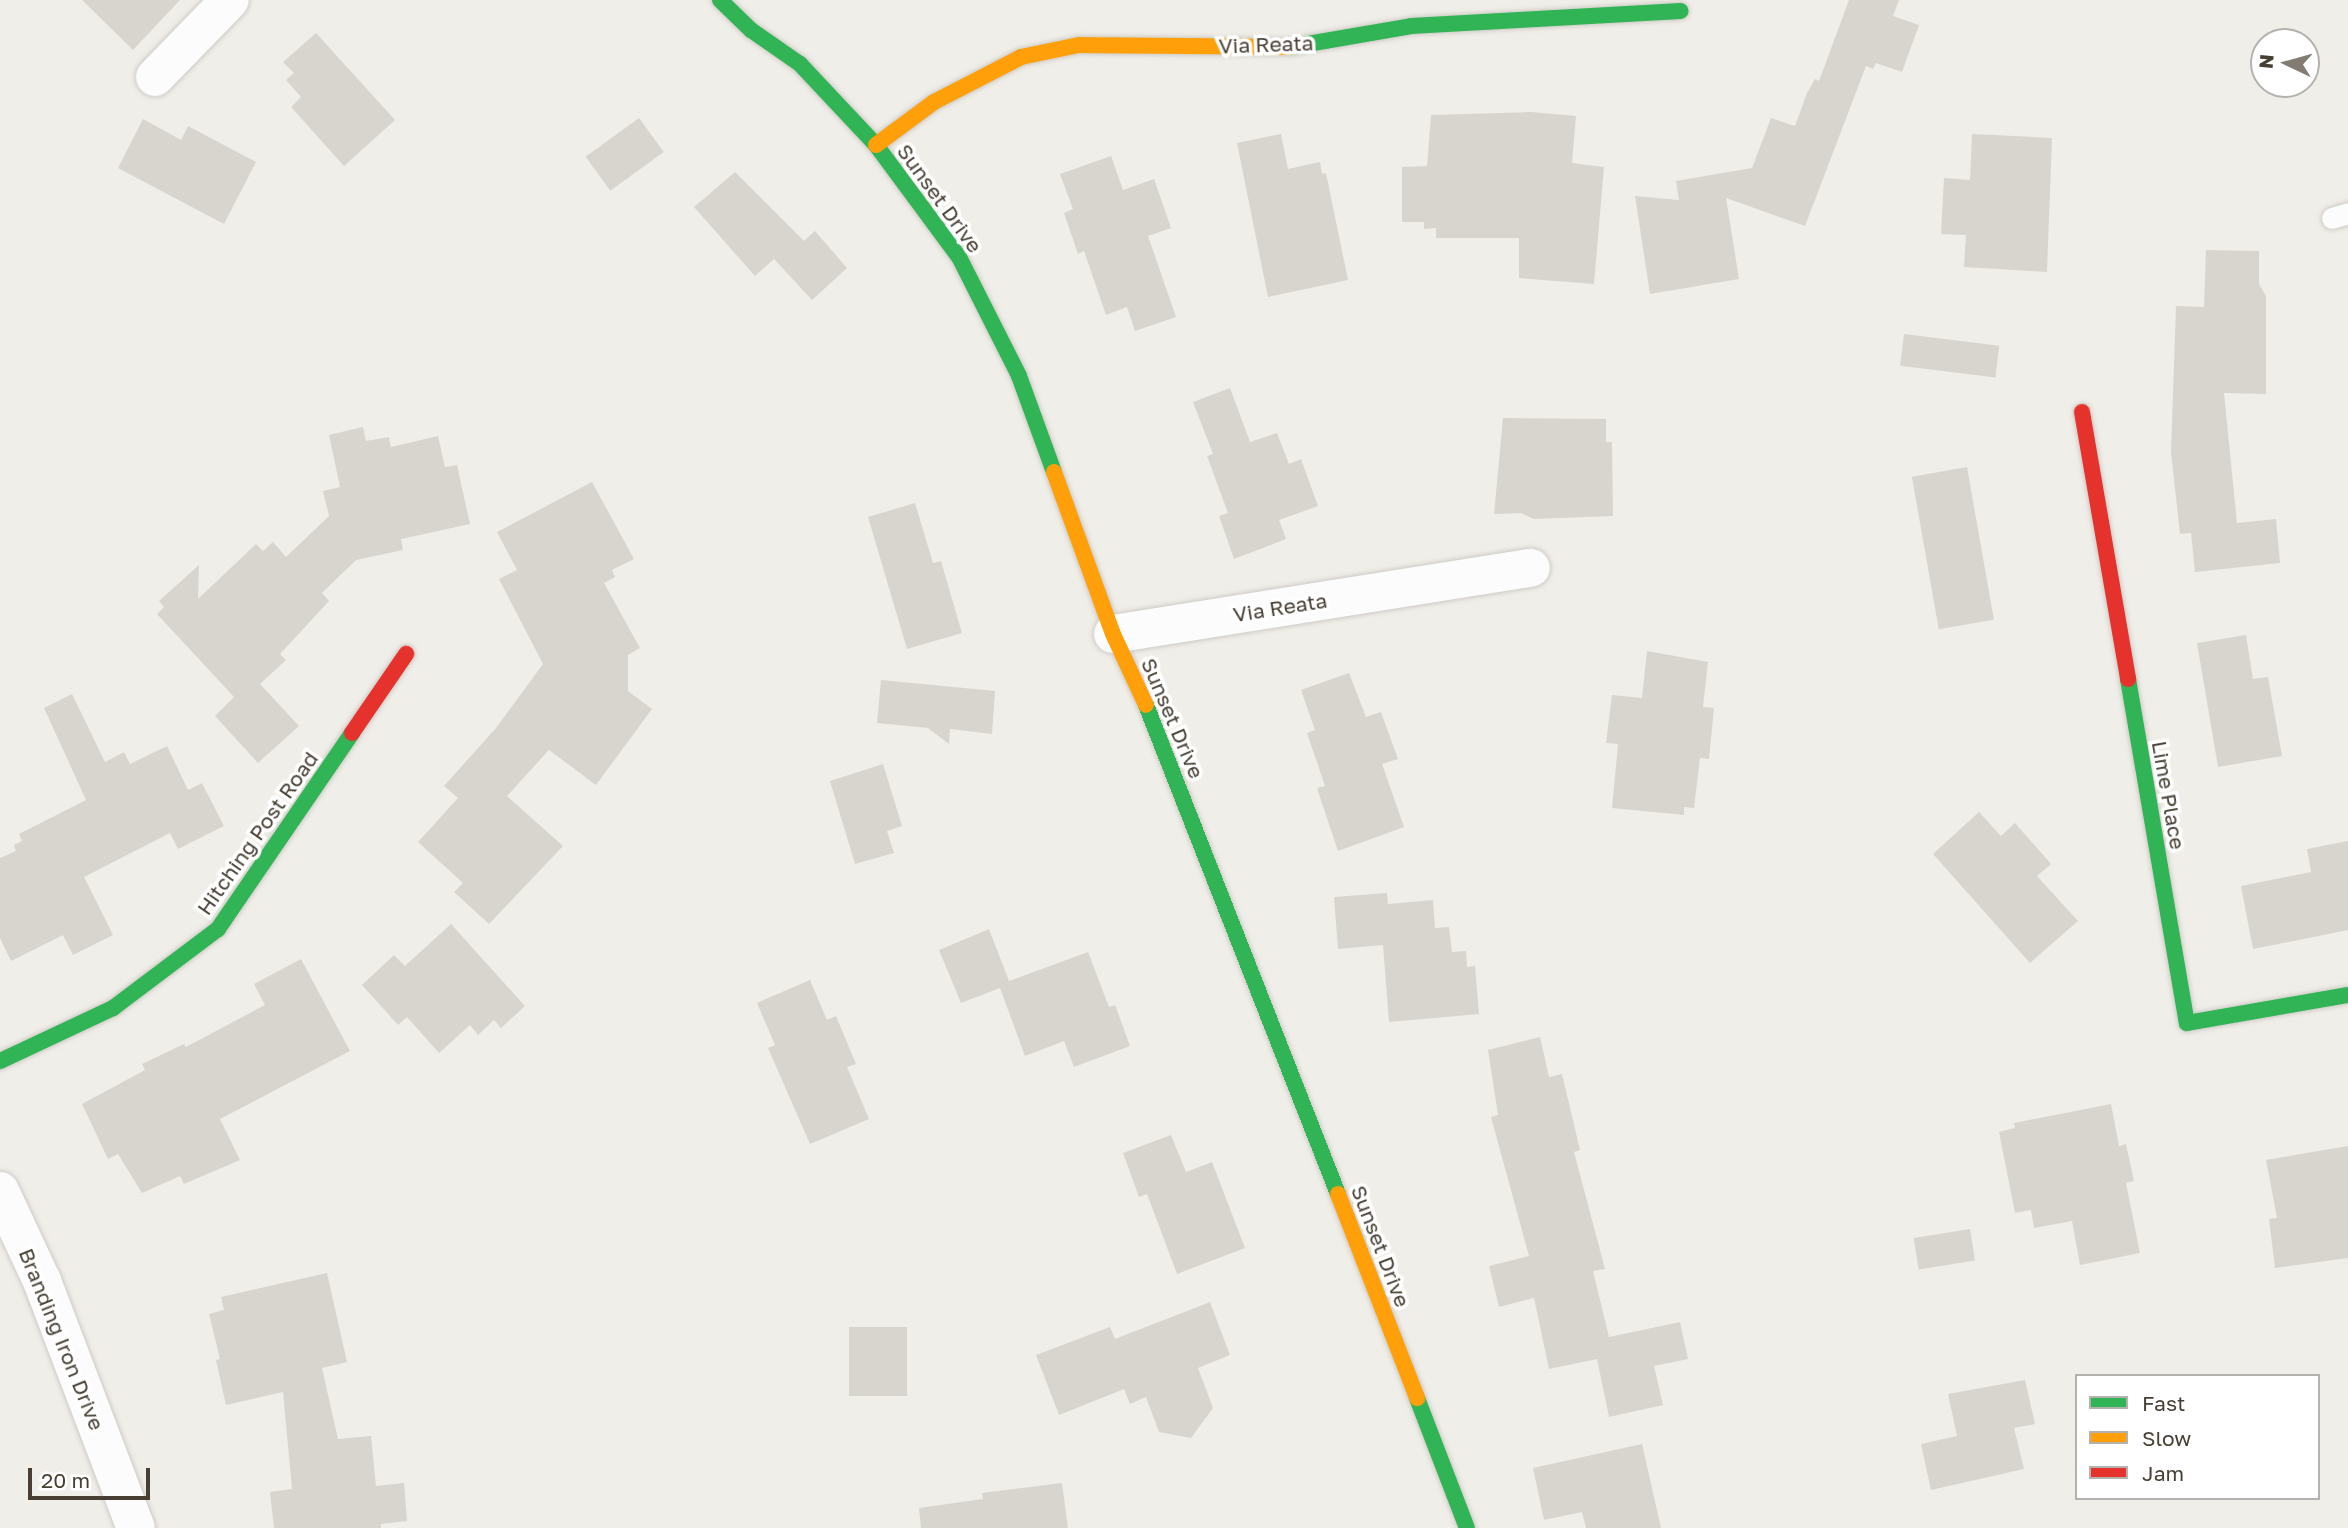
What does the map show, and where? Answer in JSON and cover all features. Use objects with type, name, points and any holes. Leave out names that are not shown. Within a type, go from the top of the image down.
[{"type":"street","points":[[156,77],[230,0]]},
{"type":"street","name":"Sunset Drive","points":[[720,0],[800,64],[876,145],[959,257],[1019,376],[1113,634],[1162,739],[1467,1528]]},
{"type":"street","name":"Via Reata","points":[[876,145],[934,102],[1021,57],[1079,45],[1297,47],[1411,26],[1681,11]]},
{"type":"street","name":"Lime Place","points":[[2082,412],[2187,1023],[2348,995]]},
{"type":"street","name":"Via Reata","points":[[1113,634],[1531,568]]},
{"type":"street","name":"Hitching Post Road","points":[[0,1061],[113,1008],[218,929],[406,654]]},
{"type":"street","name":"Branding Iron Drive","points":[[0,1191],[42,1281],[136,1528]]},
{"type":"lane","points":[[737,16],[755,0]]},
{"type":"building","points":[[82,0],[180,0],[133,50]]},
{"type":"building","points":[[1849,0],[1899,0],[1893,16],[1919,25],[1902,72],[1876,63],[1873,69],[1866,66],[1805,226],[1726,198],[1739,279],[1650,294],[1635,196],[1679,200],[1676,181],[1752,168],[1771,118],[1795,126],[1807,93],[1815,79],[1819,81]]},
{"type":"building","points":[[316,33],[395,120],[344,166],[291,107],[301,97],[286,80],[294,73],[283,62]]},
{"type":"building","points":[[1531,112],[1576,116],[1572,163],[1604,167],[1594,284],[1519,278],[1519,238],[1436,238],[1436,228],[1424,229],[1424,222],[1402,222],[1402,167],[1427,166],[1431,115]]},
{"type":"building","points":[[639,118],[664,152],[610,191],[586,157]]},
{"type":"building","points":[[143,119],[181,140],[188,126],[256,162],[224,224],[118,168]]},
{"type":"building","points":[[1281,134],[1288,169],[1320,162],[1322,174],[1326,173],[1348,280],[1268,297],[1237,143]]},
{"type":"building","points":[[1972,134],[2052,138],[2047,272],[1964,267],[1966,235],[1941,234],[1944,178],[1970,180]]},
{"type":"building","points":[[1111,156],[1123,190],[1154,179],[1171,228],[1148,236],[1176,317],[1135,331],[1127,307],[1106,315],[1084,251],[1078,254],[1064,213],[1073,209],[1060,174]]},
{"type":"building","points":[[735,172],[804,241],[815,231],[847,268],[812,300],[774,259],[755,276],[694,207]]},
{"type":"building","points":[[2206,250],[2259,251],[2259,284],[2266,296],[2266,394],[2224,393],[2237,523],[2276,519],[2280,563],[2195,572],[2191,533],[2180,534],[2171,452],[2176,306],[2204,307]]},
{"type":"building","points":[[1904,334],[1999,346],[1995,377],[1900,366]]},
{"type":"building","points":[[1230,388],[1250,442],[1277,433],[1289,464],[1301,459],[1318,506],[1279,520],[1286,539],[1234,559],[1219,516],[1228,513],[1207,456],[1213,454],[1193,402]]},
{"type":"building","points":[[1503,418],[1606,419],[1606,442],[1612,442],[1613,516],[1534,519],[1521,513],[1494,514]]},
{"type":"building","points":[[363,427],[366,441],[389,437],[391,447],[438,436],[445,467],[457,465],[470,524],[401,539],[403,550],[356,560],[322,593],[329,601],[280,654],[286,660],[260,684],[299,726],[258,763],[215,716],[234,697],[157,614],[164,607],[159,601],[199,565],[198,599],[256,544],[263,551],[273,542],[286,557],[329,516],[323,491],[340,487],[329,435]]},
{"type":"building","points":[[1967,467],[1994,620],[1939,629],[1912,477]]},
{"type":"building","points":[[592,482],[634,559],[612,570],[615,577],[604,583],[640,648],[628,655],[628,691],[652,709],[596,785],[549,750],[507,796],[563,846],[489,924],[454,892],[463,883],[418,842],[458,798],[444,786],[496,728],[543,664],[499,579],[517,570],[497,532]]},
{"type":"building","points":[[915,503],[933,563],[941,561],[962,633],[907,649],[868,517]]},
{"type":"building","points":[[2246,635],[2253,679],[2268,677],[2282,756],[2218,767],[2197,643]]},
{"type":"building","points":[[1647,651],[1708,662],[1703,707],[1714,708],[1709,759],[1700,758],[1694,808],[1684,807],[1684,815],[1612,808],[1618,744],[1606,743],[1612,695],[1642,698]]},
{"type":"building","points":[[1349,673],[1366,717],[1381,712],[1398,759],[1382,764],[1404,827],[1338,851],[1317,788],[1325,786],[1307,733],[1315,730],[1301,690]]},
{"type":"building","points":[[881,680],[995,691],[992,734],[950,729],[949,744],[928,728],[877,723]]},
{"type":"building","points":[[72,694],[105,762],[124,752],[130,764],[167,746],[188,790],[202,783],[224,826],[178,849],[170,833],[84,877],[113,935],[73,955],[63,935],[11,961],[0,938],[0,858],[16,851],[14,845],[22,841],[19,834],[86,800],[44,708]]},
{"type":"building","points":[[883,764],[902,826],[887,831],[894,853],[855,864],[830,781]]},
{"type":"building","points":[[1979,812],[2001,836],[2015,823],[2051,864],[2037,876],[2078,921],[2030,963],[1933,854]]},
{"type":"building","points":[[2348,841],[2348,930],[2253,949],[2241,886],[2311,872],[2307,849]]},
{"type":"building","points":[[1387,893],[1388,904],[1433,900],[1435,928],[1449,927],[1452,952],[1466,951],[1467,967],[1475,966],[1479,1014],[1389,1022],[1383,945],[1338,949],[1334,897]]},
{"type":"building","points":[[451,924],[525,1006],[501,1028],[494,1020],[478,1035],[470,1025],[439,1053],[407,1017],[398,1025],[362,985],[394,955],[405,966]]},
{"type":"building","points":[[989,929],[1009,981],[1088,952],[1109,1007],[1115,1005],[1130,1046],[1074,1067],[1064,1041],[1025,1056],[1000,988],[961,1003],[939,950]]},
{"type":"building","points":[[301,959],[350,1051],[220,1119],[240,1160],[184,1184],[180,1176],[142,1193],[118,1154],[108,1159],[82,1104],[145,1070],[142,1064],[184,1044],[186,1047],[265,1005],[254,984]]},
{"type":"building","points":[[810,980],[827,1020],[836,1016],[856,1064],[847,1067],[869,1119],[810,1144],[768,1048],[775,1045],[757,1003]]},
{"type":"building","points":[[1540,1037],[1549,1077],[1562,1074],[1580,1150],[1574,1152],[1605,1269],[1593,1271],[1609,1337],[1680,1322],[1688,1359],[1654,1366],[1663,1405],[1609,1417],[1597,1359],[1549,1369],[1534,1298],[1499,1307],[1489,1266],[1529,1256],[1491,1117],[1498,1115],[1488,1050]]},
{"type":"building","points":[[2111,1104],[2119,1146],[2126,1144],[2134,1181],[2126,1183],[2140,1253],[2080,1265],[2072,1221],[2034,1228],[2031,1210],[2015,1213],[1999,1132],[2015,1128],[2014,1123]]},
{"type":"building","points":[[1171,1135],[1186,1172],[1212,1162],[1245,1248],[1177,1274],[1147,1194],[1139,1197],[1123,1153]]},
{"type":"building","points":[[2348,1146],[2348,1258],[2275,1268],[2269,1219],[2277,1218],[2266,1160]]},
{"type":"building","points":[[1970,1229],[1975,1261],[1919,1270],[1914,1238]]},
{"type":"building","points":[[327,1273],[347,1362],[322,1368],[338,1439],[371,1436],[376,1486],[404,1483],[407,1521],[381,1524],[381,1528],[274,1528],[270,1492],[292,1489],[283,1392],[226,1405],[216,1360],[220,1359],[209,1314],[224,1310],[221,1297]]},
{"type":"building","points":[[1210,1302],[1230,1355],[1198,1368],[1213,1408],[1191,1438],[1159,1432],[1146,1397],[1130,1404],[1124,1389],[1059,1415],[1036,1355],[1110,1327],[1115,1339]]},
{"type":"building","points":[[849,1327],[907,1327],[907,1396],[849,1396]]},
{"type":"building","points":[[2025,1380],[2035,1424],[2014,1428],[2024,1469],[1931,1490],[1921,1444],[1957,1436],[1948,1394]]},
{"type":"building","points":[[1642,1444],[1661,1528],[1586,1528],[1582,1512],[1544,1520],[1533,1468]]},
{"type":"building","points":[[1062,1483],[1068,1528],[921,1528],[919,1508],[983,1499],[982,1493]]},
{"type":"traffic: fast","points":[[720,0],[751,30],[800,64],[876,145],[959,257],[1019,376],[1054,472]]},
{"type":"traffic: fast","points":[[1290,47],[1411,26],[1681,11]]},
{"type":"traffic: fast","points":[[2128,679],[2187,1023],[2348,995]]},
{"type":"traffic: fast","points":[[1146,705],[1338,1194]]},
{"type":"traffic: fast","points":[[0,1061],[113,1008],[218,929],[352,733]]},
{"type":"traffic: fast","points":[[1417,1398],[1467,1528]]},
{"type":"traffic: slow","points":[[876,145],[934,102],[1021,57],[1079,45],[1290,47]]},
{"type":"traffic: slow","points":[[1054,472],[1113,634],[1146,705]]},
{"type":"traffic: slow","points":[[1338,1194],[1417,1398]]},
{"type":"traffic: jam","points":[[2082,412],[2128,679]]},
{"type":"traffic: jam","points":[[352,733],[406,654]]}]
